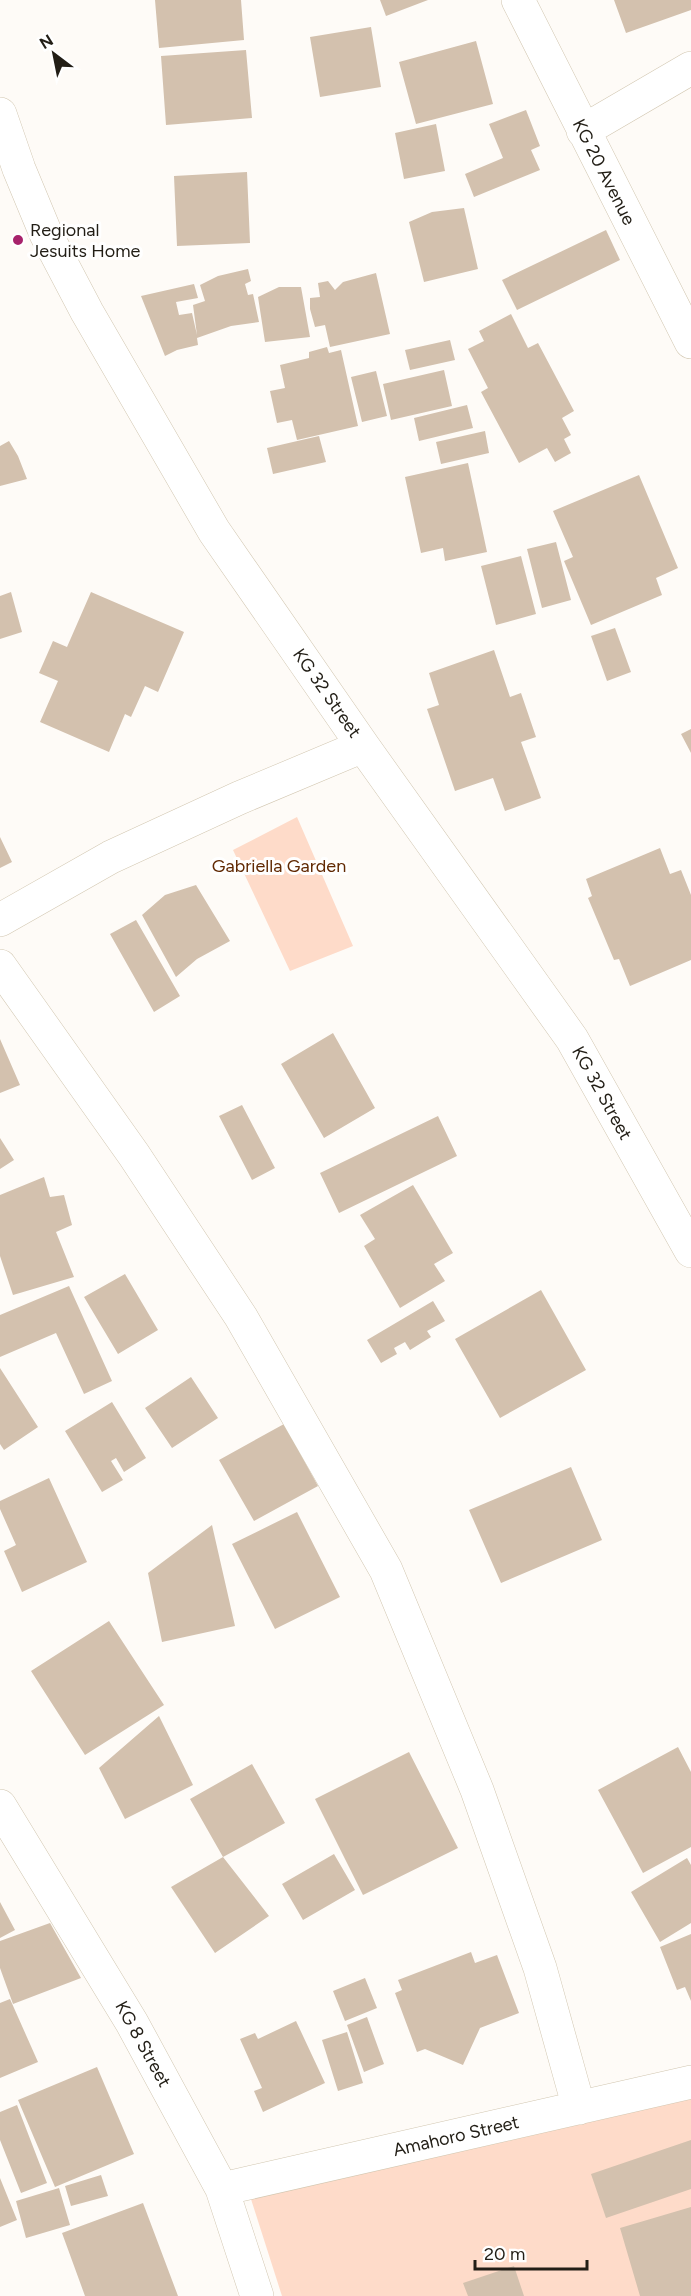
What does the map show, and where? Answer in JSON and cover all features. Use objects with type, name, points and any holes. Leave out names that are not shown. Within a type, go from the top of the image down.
[{"type":"street","name":"KG 20 Avenue","points":[[518,0],[691,342]]},
{"type":"street","points":[[583,131],[691,68]]},
{"type":"street","name":"KG 32 Street","points":[[0,114],[19,169],[46,234],[87,312],[214,531],[363,746],[572,1039],[691,1251]]},
{"type":"street","points":[[0,920],[111,857],[239,798],[363,746]]},
{"type":"street","points":[[0,966],[134,1155],[242,1317],[386,1570],[481,1801],[540,1968],[579,2108]]},
{"type":"street","name":"KG 8 Street","points":[[0,1806],[132,2023],[222,2189],[257,2296]]},
{"type":"street","name":"Amahoro Street","points":[[222,2189],[691,2082]]},
{"type":"green space","name":"Gabriella Garden","points":[[297,817],[353,946],[290,971],[233,850]]},
{"type":"green space","points":[[691,2082],[691,2296],[282,2296],[250,2196]]},
{"type":"building","points":[[155,0],[241,0],[244,40],[159,48]]},
{"type":"building","points":[[380,0],[428,0],[386,16]]},
{"type":"building","points":[[614,0],[691,0],[691,10],[626,33]]},
{"type":"building","points":[[371,27],[381,87],[320,97],[310,37]]},
{"type":"building","points":[[476,41],[493,104],[416,124],[399,62]]},
{"type":"building","points":[[246,50],[252,118],[166,125],[161,56]]},
{"type":"building","points":[[526,110],[540,146],[531,150],[540,170],[474,197],[465,174],[503,158],[489,124]]},
{"type":"building","points":[[436,124],[445,171],[404,179],[395,133]]},
{"type":"building","points":[[247,172],[250,243],[177,246],[174,176]]},
{"type":"building","points":[[464,208],[478,269],[424,282],[409,222],[432,212]]},
{"type":"building","points":[[606,230],[620,260],[517,310],[502,280]]},
{"type":"building","points":[[248,269],[251,281],[245,284],[248,295],[253,294],[259,322],[231,326],[197,338],[198,345],[177,350],[165,356],[141,296],[194,284],[198,298],[176,302],[179,315],[192,313],[197,335],[193,305],[205,301],[200,285],[218,276]]},
{"type":"building","points":[[376,273],[390,334],[330,347],[325,325],[315,327],[310,309],[310,298],[320,297],[318,283],[328,281],[335,290],[343,282]]},
{"type":"building","points":[[279,287],[301,287],[310,337],[265,342],[258,297]]},
{"type":"building","points":[[511,314],[528,348],[538,343],[574,411],[562,418],[571,435],[564,439],[571,453],[555,462],[547,448],[519,463],[481,392],[488,388],[468,349],[484,341],[479,331]]},
{"type":"building","points":[[450,340],[455,360],[410,370],[405,350]]},
{"type":"building","points":[[327,347],[329,353],[341,350],[358,426],[297,440],[292,420],[277,423],[270,391],[285,388],[280,365],[309,358],[309,352]]},
{"type":"building","points":[[444,370],[452,406],[391,420],[383,384]]},
{"type":"building","points":[[376,371],[387,416],[362,422],[351,377]]},
{"type":"building","points":[[467,405],[473,428],[419,441],[414,418]]},
{"type":"building","points":[[485,431],[489,453],[441,464],[436,442]]},
{"type":"building","points":[[319,436],[326,462],[273,474],[267,448]]},
{"type":"building","points":[[9,441],[27,479],[0,486],[0,446]]},
{"type":"building","points":[[468,463],[487,552],[445,561],[443,548],[421,553],[405,477]]},
{"type":"building","points":[[639,475],[678,568],[656,578],[662,595],[591,625],[564,561],[573,557],[553,511]]},
{"type":"building","points":[[556,542],[571,600],[542,608],[527,549]]},
{"type":"building","points":[[521,556],[536,614],[496,625],[481,566]]},
{"type":"building","points":[[11,592],[22,632],[0,639],[0,596]]},
{"type":"building","points":[[91,592],[184,632],[158,692],[145,686],[131,717],[125,714],[109,752],[40,722],[58,681],[39,673],[53,641],[67,647]]},
{"type":"building","points":[[615,628],[631,672],[607,681],[591,636]]},
{"type":"building","points":[[494,650],[510,697],[521,693],[536,737],[521,742],[541,798],[505,811],[493,778],[455,791],[427,709],[439,705],[429,673]]},
{"type":"building","points":[[691,729],[691,753],[681,734]]},
{"type":"building","points":[[0,837],[12,862],[0,868]]},
{"type":"building","points":[[660,848],[670,874],[681,870],[691,895],[691,960],[630,986],[619,959],[614,960],[588,898],[592,896],[586,879]]},
{"type":"building","points":[[196,885],[230,941],[197,959],[176,977],[142,915],[165,895]]},
{"type":"building","points":[[136,920],[180,996],[154,1012],[110,934]]},
{"type":"building","points":[[333,1033],[375,1108],[324,1138],[281,1064]]},
{"type":"building","points":[[0,1039],[20,1085],[0,1093]]},
{"type":"building","points":[[242,1105],[275,1168],[252,1180],[219,1116]]},
{"type":"building","points":[[438,1116],[457,1156],[339,1213],[320,1173]]},
{"type":"building","points":[[0,1138],[14,1160],[0,1169]]},
{"type":"building","points":[[44,1177],[50,1197],[64,1195],[72,1225],[56,1232],[74,1277],[13,1295],[0,1256],[0,1195]]},
{"type":"building","points":[[413,1185],[453,1253],[434,1264],[445,1281],[400,1308],[364,1246],[375,1239],[360,1215]]},
{"type":"building","points":[[125,1274],[158,1330],[118,1354],[84,1297]]},
{"type":"building","points":[[69,1286],[112,1381],[84,1394],[56,1333],[0,1357],[0,1315]]},
{"type":"building","points":[[541,1290],[586,1370],[500,1418],[455,1339]]},
{"type":"building","points":[[433,1301],[445,1321],[427,1331],[431,1337],[410,1350],[405,1342],[394,1348],[397,1354],[381,1363],[367,1340]]},
{"type":"building","points":[[0,1368],[38,1427],[4,1450],[0,1444]]},
{"type":"building","points":[[191,1377],[218,1418],[172,1448],[145,1408]]},
{"type":"building","points":[[112,1402],[146,1458],[124,1472],[116,1458],[111,1461],[123,1480],[102,1492],[65,1431]]},
{"type":"building","points":[[284,1424],[318,1486],[254,1521],[219,1460]]},
{"type":"building","points":[[571,1467],[602,1540],[501,1583],[469,1510]]},
{"type":"building","points":[[49,1478],[87,1562],[22,1592],[4,1551],[16,1545],[0,1509],[0,1501]]},
{"type":"building","points":[[297,1512],[340,1597],[275,1629],[232,1544]]},
{"type":"building","points":[[212,1525],[235,1626],[162,1642],[148,1573]]},
{"type":"building","points":[[109,1621],[164,1705],[85,1755],[31,1671]]},
{"type":"building","points":[[159,1716],[193,1785],[125,1819],[99,1768]]},
{"type":"building","points":[[678,1747],[691,1772],[691,1847],[643,1873],[598,1790]]},
{"type":"building","points":[[409,1752],[458,1848],[363,1895],[315,1799]]},
{"type":"building","points":[[252,1764],[285,1823],[223,1857],[190,1799]]},
{"type":"building","points":[[334,1854],[355,1890],[303,1920],[282,1884]]},
{"type":"building","points":[[223,1857],[269,1916],[215,1953],[171,1887]]},
{"type":"building","points":[[687,1858],[691,1865],[691,1923],[660,1942],[631,1892]]},
{"type":"building","points":[[0,1902],[15,1930],[0,1938]]},
{"type":"building","points":[[50,1923],[81,1978],[13,2004],[0,1968],[0,1941]]},
{"type":"building","points":[[691,1934],[691,2001],[685,1987],[677,1990],[660,1947]]},
{"type":"building","points":[[471,1952],[475,1963],[497,1955],[519,2013],[480,2028],[463,2065],[425,2049],[417,2052],[395,1993],[402,1990],[398,1980]]},
{"type":"building","points":[[365,1978],[377,2008],[345,2021],[333,1991]]},
{"type":"building","points":[[10,1999],[38,2062],[0,2078],[0,2003]]},
{"type":"building","points":[[367,2017],[384,2064],[364,2072],[347,2025]]},
{"type":"building","points":[[296,2021],[325,2083],[263,2112],[254,2091],[262,2088],[240,2039],[255,2033],[258,2039]]},
{"type":"building","points":[[347,2032],[363,2083],[338,2091],[322,2040]]},
{"type":"building","points":[[97,2067],[134,2154],[55,2187],[18,2100]]},
{"type":"building","points":[[17,2105],[47,2183],[21,2193],[0,2140],[0,2112]]},
{"type":"building","points":[[691,2140],[691,2189],[606,2218],[591,2174]]},
{"type":"building","points":[[101,2175],[108,2196],[71,2206],[65,2186]]},
{"type":"building","points":[[0,2178],[17,2220],[0,2227]]},
{"type":"building","points":[[59,2188],[70,2225],[26,2238],[16,2201]]},
{"type":"building","points":[[143,2203],[178,2296],[85,2296],[62,2233]]},
{"type":"building","points":[[691,2207],[691,2296],[640,2296],[620,2228]]},
{"type":"building","points":[[514,2266],[524,2296],[468,2296],[463,2283]]},
{"type":"place","name":"Regional Jesuits Home","points":[[18,240]]}]
